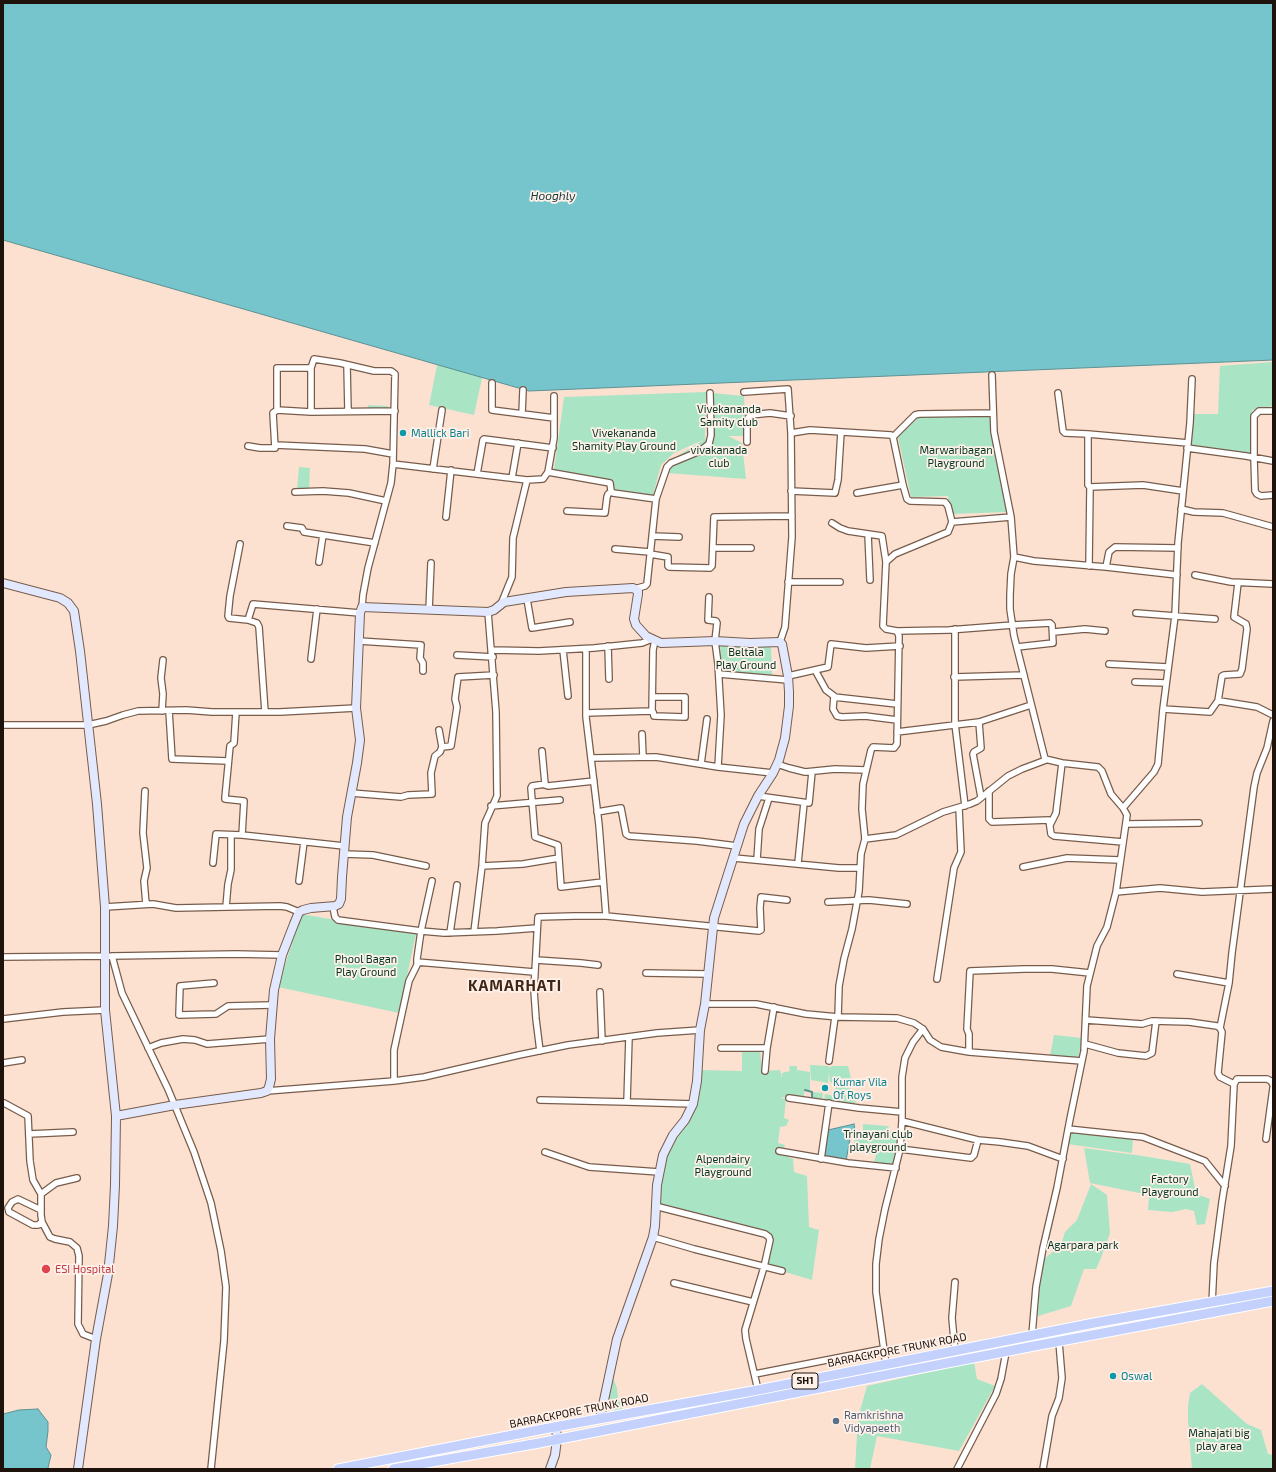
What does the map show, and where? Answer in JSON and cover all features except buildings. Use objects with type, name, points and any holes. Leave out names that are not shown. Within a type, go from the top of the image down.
[{"type":"main road","name":"BARRACKPORE TRUNK ROAD","points":[[338,1469],[758,1390],[1032,1335],[1273,1291]]},
{"type":"main road","name":"BARRACKPORE TRUNK ROAD","points":[[393,1469],[557,1439],[1034,1346],[1273,1302]]},
{"type":"main road","points":[[836,1374],[838,1385]]},
{"type":"street","points":[[267,1091],[270,1083],[272,1005],[282,955],[299,912],[308,908],[333,907],[341,902],[347,817],[360,740],[356,708],[361,610],[375,543],[391,483],[394,454],[394,373],[391,371],[374,371],[316,359],[312,361],[311,368],[311,412]]},
{"type":"street","points":[[347,365],[348,411]]},
{"type":"street","points":[[248,446],[274,449],[276,445],[273,413],[277,410],[277,368],[311,368]]},
{"type":"street","points":[[992,376],[992,412],[998,452],[1011,517],[1014,557],[1010,584],[1010,609],[1031,706],[1046,760]]},
{"type":"street","points":[[1123,808],[1154,772],[1158,764],[1163,709],[1175,616],[1178,548],[1188,446],[1192,379]]},
{"type":"street","points":[[492,383],[491,410],[554,418]]},
{"type":"street","points":[[600,1419],[617,1339],[653,1237],[659,1172],[666,1147],[685,1120],[693,1104],[697,1081],[700,1030],[705,1004],[713,926],[718,907],[744,824],[758,796],[777,764],[788,722],[788,678],[782,644],[780,642],[785,627],[792,516],[791,416],[788,389],[744,392]]},
{"type":"street","points":[[522,414],[523,390]]},
{"type":"street","points":[[500,604],[504,602],[566,592],[634,589],[646,586],[656,499],[668,466],[671,463],[700,451],[709,444],[710,393]]},
{"type":"street","points":[[1058,393],[1063,431],[1065,433],[1088,434],[1188,446],[1273,461]]},
{"type":"street","points":[[393,464],[527,480],[543,479],[548,472],[553,448],[554,396]]},
{"type":"street","points":[[277,410],[311,412],[395,411]]},
{"type":"street","points":[[433,469],[442,410]]},
{"type":"street","points":[[1273,411],[1259,412],[1255,414],[1254,458],[1255,491],[1261,496],[1273,495]]},
{"type":"street","points":[[893,437],[915,415],[992,412]]},
{"type":"street","points":[[747,442],[747,424],[748,418],[751,415],[770,414],[791,416]]},
{"type":"street","points":[[791,433],[810,430],[890,435],[893,437]]},
{"type":"street","points":[[791,491],[835,493],[838,480],[841,432]]},
{"type":"street","points":[[1088,434],[1090,566]]},
{"type":"street","points":[[886,562],[895,554],[948,532],[952,522],[948,506],[945,502],[910,502],[907,499],[893,437]]},
{"type":"street","points":[[477,474],[483,439],[553,448]]},
{"type":"street","points":[[512,478],[518,443]]},
{"type":"street","points":[[276,445],[365,449],[394,454]]},
{"type":"street","points":[[446,517],[451,470]]},
{"type":"street","points":[[548,472],[610,484],[611,492],[608,494],[604,513],[567,511]]},
{"type":"street","points":[[248,620],[253,604],[317,609],[488,612],[494,610],[500,604],[512,577],[513,538],[527,480]]},
{"type":"street","points":[[1090,487],[1143,484],[1183,491]]},
{"type":"street","points":[[857,493],[903,485]]},
{"type":"street","points":[[295,492],[323,491],[349,493],[386,501]]},
{"type":"street","points":[[611,492],[634,497],[656,499]]},
{"type":"street","points":[[1181,509],[1194,512],[1223,513],[1273,527]]},
{"type":"street","points":[[615,548],[668,557],[669,568],[710,568],[712,566],[713,519],[715,516],[792,516]]},
{"type":"street","points":[[952,522],[1011,517]]},
{"type":"street","points":[[832,523],[848,531],[882,536],[886,562],[883,626],[886,629],[897,631],[955,629],[1050,623],[1053,626],[1053,644],[1017,647]]},
{"type":"street","points":[[287,526],[302,528],[304,532],[375,543]]},
{"type":"street","points":[[319,562],[323,534]]},
{"type":"street","points":[[868,534],[870,580]]},
{"type":"street","points":[[652,536],[679,537]]},
{"type":"street","points":[[240,544],[230,596],[228,616],[230,618],[248,620],[259,626],[265,712]]},
{"type":"street","points":[[1106,567],[1109,552],[1115,547],[1178,548]]},
{"type":"street","points":[[713,548],[751,548]]},
{"type":"street","points":[[1014,557],[1034,561],[1177,575]]},
{"type":"street","points":[[429,610],[431,563]]},
{"type":"street","points":[[1195,575],[1238,583],[1273,584]]},
{"type":"street","points":[[788,582],[840,582]]},
{"type":"street","points":[[3,583],[60,598],[68,603],[74,611],[80,651],[97,804],[109,956],[105,1010],[116,1116],[115,1185],[113,1226],[108,1274],[96,1339],[78,1469]]},
{"type":"street","points":[[1163,709],[1210,712],[1218,701],[1222,676],[1240,674],[1242,669],[1247,629],[1246,624],[1234,617],[1238,583]]},
{"type":"street","points":[[634,589],[638,594],[634,622],[646,636],[653,640],[666,643],[715,641],[750,644],[780,642]]},
{"type":"street","points":[[709,597],[708,620],[716,621],[717,623],[715,641],[719,674],[721,715],[718,767]]},
{"type":"street","points":[[527,599],[532,628],[570,622]]},
{"type":"street","points":[[311,659],[317,609]]},
{"type":"street","points":[[474,932],[482,866],[485,823],[491,806],[497,796],[496,712],[493,657],[488,612]]},
{"type":"street","points":[[1136,613],[1215,619]]},
{"type":"street","points":[[955,629],[955,724],[965,806]]},
{"type":"street","points":[[1054,632],[1085,629],[1105,631]]},
{"type":"street","points":[[829,1061],[839,986],[852,929],[865,839],[862,809],[863,784],[866,770],[871,749],[895,747],[897,744],[897,704],[900,646],[897,631]]},
{"type":"street","points":[[492,650],[586,649],[653,640]]},
{"type":"street","points":[[653,640],[652,711],[654,716],[685,717],[685,696],[653,697]]},
{"type":"street","points":[[359,641],[421,645],[420,658],[423,663],[423,671]]},
{"type":"street","points":[[719,674],[788,678],[829,666],[831,644],[866,648],[900,646]]},
{"type":"street","points":[[608,646],[608,679]]},
{"type":"street","points":[[586,649],[586,713],[594,781],[606,916]]},
{"type":"street","points":[[563,650],[568,696]]},
{"type":"street","points":[[457,655],[493,657]]},
{"type":"street","points":[[162,660],[162,711]]},
{"type":"street","points":[[1109,664],[1168,667]]},
{"type":"street","points":[[815,670],[826,690],[834,697],[897,704]]},
{"type":"street","points":[[442,747],[451,746],[457,707],[455,699],[458,677],[494,675]]},
{"type":"street","points":[[954,677],[1024,676]]},
{"type":"street","points":[[1135,682],[1166,683]]},
{"type":"street","points":[[834,697],[833,709],[839,717],[865,716],[897,720]]},
{"type":"street","points":[[1218,701],[1257,707],[1273,715]]},
{"type":"street","points":[[897,732],[979,722],[1031,706]]},
{"type":"street","points":[[3,725],[88,725],[106,721],[123,714],[170,710],[265,712],[356,708]]},
{"type":"street","points":[[170,710],[172,759],[228,761]]},
{"type":"street","points":[[586,713],[652,711]]},
{"type":"street","points":[[236,712],[234,743],[230,746],[225,799],[244,801],[242,835]]},
{"type":"street","points":[[701,764],[707,719]]},
{"type":"street","points":[[1234,1084],[1220,1077],[1218,1073],[1222,1032],[1220,1028],[1229,983],[1254,787],[1257,773],[1271,743],[1273,721]]},
{"type":"street","points":[[979,722],[981,748],[973,754],[981,798]]},
{"type":"street","points":[[351,793],[401,797],[408,795],[431,795],[433,793],[431,769],[435,756],[439,753],[442,747],[439,739],[439,730]]},
{"type":"street","points":[[642,734],[643,757]]},
{"type":"street","points":[[542,751],[545,785]]},
{"type":"street","points":[[591,758],[656,757],[718,767],[773,773]]},
{"type":"street","points":[[865,839],[896,835],[936,815],[977,801],[1015,773],[1046,760],[1062,763],[1095,765],[1098,767],[1102,771],[1111,794],[1127,815],[1116,892],[1107,927],[1097,946],[1087,986],[1085,1044],[1038,1279],[1032,1335],[1034,1346]]},
{"type":"street","points":[[1050,825],[1056,813],[1062,763]]},
{"type":"street","points":[[777,764],[796,770],[812,772],[835,769],[866,770]]},
{"type":"street","points":[[758,796],[804,803],[810,802],[812,772]]},
{"type":"street","points":[[594,781],[548,786],[532,786],[535,837],[556,843],[559,850],[560,886],[603,882]]},
{"type":"street","points":[[145,791],[143,833],[147,868],[144,881],[146,904]]},
{"type":"street","points":[[989,791],[989,819],[992,822],[1049,820],[1051,834],[1054,836],[1123,842]]},
{"type":"street","points":[[757,860],[759,829],[769,798]]},
{"type":"street","points":[[491,806],[560,800]]},
{"type":"street","points":[[798,863],[804,803]]},
{"type":"street","points":[[597,812],[621,808],[626,834],[629,836],[697,841],[736,846]]},
{"type":"street","points":[[937,980],[954,868],[961,852],[959,808]]},
{"type":"street","points":[[1126,824],[1199,823]]},
{"type":"street","points":[[213,864],[215,835],[242,835],[304,842],[426,866]]},
{"type":"street","points":[[226,906],[230,870],[231,835]]},
{"type":"street","points":[[299,881],[304,842]]},
{"type":"street","points":[[482,866],[523,864],[559,858]]},
{"type":"street","points":[[734,858],[839,868],[860,868]]},
{"type":"street","points":[[1023,867],[1067,858],[1120,860]]},
{"type":"street","points":[[394,1081],[394,1050],[409,981],[417,965],[421,931],[432,881]]},
{"type":"street","points":[[450,933],[457,885]]},
{"type":"street","points":[[1116,892],[1160,888],[1202,892],[1273,889]]},
{"type":"street","points":[[540,1051],[536,1019],[534,972],[539,917],[606,916],[760,931],[761,897],[787,900]]},
{"type":"street","points":[[828,902],[882,900],[907,904]]},
{"type":"street","points":[[105,907],[146,904],[176,908],[280,906],[299,912]]},
{"type":"street","points":[[333,907],[335,917],[338,920],[421,931],[450,933],[537,928]]},
{"type":"street","points":[[3,957],[236,954],[282,955]]},
{"type":"street","points":[[109,956],[122,993],[175,1105],[194,1152],[211,1203],[221,1251],[226,1287],[223,1349],[212,1469]]},
{"type":"street","points":[[536,960],[598,965]]},
{"type":"street","points":[[417,962],[534,972]]},
{"type":"street","points":[[969,1052],[968,1029],[970,971],[1045,969],[1090,973]]},
{"type":"street","points":[[646,973],[708,974]]},
{"type":"street","points":[[1177,974],[1229,983]]},
{"type":"street","points":[[214,983],[180,986],[179,1015],[216,1014],[228,1006],[272,1005]]},
{"type":"street","points":[[600,992],[602,1041]]},
{"type":"street","points":[[705,1004],[756,1004],[806,1014],[836,1017],[896,1018],[914,1023],[923,1030],[930,1040],[941,1047],[969,1052],[1082,1061]]},
{"type":"street","points":[[765,1071],[767,1048],[774,1007]]},
{"type":"street","points":[[3,1019],[63,1012],[105,1010]]},
{"type":"street","points":[[1086,1020],[1128,1024],[1142,1024],[1156,1021],[1188,1022],[1217,1026],[1220,1028]]},
{"type":"street","points":[[1085,1044],[1118,1053],[1146,1056],[1152,1052],[1156,1021]]},
{"type":"street","points":[[116,1116],[175,1105],[267,1091],[394,1081],[439,1074],[540,1051],[662,1032],[700,1030]]},
{"type":"street","points":[[886,1365],[876,1292],[876,1264],[880,1231],[900,1148],[902,1121],[902,1077],[905,1058],[913,1042],[923,1030]]},
{"type":"street","points":[[627,1102],[629,1037]]},
{"type":"street","points":[[148,1048],[161,1043],[183,1039],[195,1040],[207,1044],[270,1039]]},
{"type":"street","points":[[720,1048],[767,1048]]},
{"type":"street","points":[[3,1062],[22,1060]]},
{"type":"street","points":[[1212,1303],[1214,1263],[1231,1146],[1234,1084],[1237,1079],[1267,1079],[1271,1081],[1273,1087],[1266,1139]]},
{"type":"street","points":[[789,1098],[859,1108],[902,1112]]},
{"type":"street","points":[[540,1100],[693,1104]]},
{"type":"street","points":[[4,1102],[28,1116],[29,1156],[33,1180],[42,1194],[42,1222],[50,1237],[70,1242],[77,1248],[79,1256],[78,1324],[83,1334],[96,1339]]},
{"type":"street","points":[[821,1159],[829,1103]]},
{"type":"street","points":[[902,1121],[978,1140],[1028,1146],[1063,1159]]},
{"type":"street","points":[[1068,1129],[1143,1136],[1205,1161],[1225,1186]]},
{"type":"street","points":[[29,1134],[73,1132]]},
{"type":"street","points":[[900,1148],[971,1158],[974,1155],[978,1140]]},
{"type":"street","points":[[779,1151],[848,1163],[896,1168]]},
{"type":"street","points":[[545,1152],[589,1167],[659,1172]]},
{"type":"street","points":[[42,1194],[56,1183],[77,1178]]},
{"type":"street","points":[[41,1210],[18,1199],[12,1202],[8,1208],[9,1212],[33,1225],[38,1225],[42,1222]]},
{"type":"street","points":[[655,1206],[767,1235],[770,1240],[745,1334],[758,1390]]},
{"type":"street","points":[[653,1237],[782,1271]]},
{"type":"street","points":[[955,1282],[952,1318],[955,1351]]},
{"type":"street","points":[[674,1283],[753,1302]]},
{"type":"street","points":[[1043,1469],[1052,1416],[1059,1398],[1062,1378],[1059,1342]]},
{"type":"street","points":[[754,1374],[883,1349]]},
{"type":"street","points":[[957,1469],[996,1394],[1001,1379],[1006,1352]]},
{"type":"street","points":[[550,1469],[555,1455],[557,1439],[556,1427]]},
{"type":"green space","points":[[439,356],[484,369],[474,415],[429,405]]},
{"type":"green space","points":[[1273,362],[1273,406],[1252,410],[1253,456],[1189,447],[1193,414],[1218,414],[1220,366]]},
{"type":"green space","name":"Vivekananda Shamity Play Ground","points":[[706,392],[705,439],[674,453],[661,465],[653,495],[613,489],[613,482],[554,470],[564,397]]},
{"type":"green space","name":"vivakanada club","points":[[712,393],[744,396],[746,436],[728,436],[742,443],[746,479],[667,473],[679,455],[712,435]]},
{"type":"green space","points":[[368,405],[388,406],[389,411],[368,410]]},
{"type":"green space","name":"Marwaribagan Playground","points":[[920,416],[990,416],[1007,512],[952,514],[948,496],[911,497],[898,437]]},
{"type":"green space","points":[[299,467],[310,468],[309,490],[297,490]]},
{"type":"green space","name":"Beltala Play Ground","points":[[720,643],[771,646],[772,675],[722,671]]},
{"type":"green space","name":"Phool Bagan Play Ground","points":[[301,914],[416,934],[399,1013],[278,987]]},
{"type":"green space","points":[[1054,1035],[1082,1038],[1078,1059],[1050,1056]]},
{"type":"green space","name":"Alpendairy Playground","points":[[742,1050],[760,1050],[762,1071],[780,1070],[782,1078],[782,1073],[790,1071],[789,1066],[797,1066],[797,1070],[810,1072],[810,1090],[805,1090],[803,1099],[782,1097],[786,1099],[784,1118],[789,1120],[786,1126],[780,1127],[778,1143],[785,1145],[783,1151],[778,1152],[793,1159],[794,1172],[807,1176],[809,1227],[819,1230],[812,1280],[765,1266],[772,1236],[658,1204],[665,1152],[683,1126],[701,1070],[742,1071]]},
{"type":"green space","points":[[810,1065],[829,1066],[829,1068],[832,1066],[848,1066],[852,1082],[849,1092],[856,1092],[855,1107],[824,1102],[825,1094],[833,1096],[834,1092],[843,1092],[835,1090],[836,1084],[830,1082],[829,1073],[828,1083],[811,1080]]},
{"type":"green space","points":[[813,1092],[823,1093],[822,1101],[813,1100]]},
{"type":"green space","name":"Trinayani club playground","points":[[863,1124],[888,1126],[890,1131],[900,1132],[895,1165],[874,1162],[876,1155],[852,1151],[857,1132],[863,1131]]},
{"type":"green space","points":[[1069,1129],[1133,1138],[1132,1153],[1067,1144]]},
{"type":"green space","name":"Factory Playground","points":[[1084,1148],[1190,1164],[1195,1188],[1199,1195],[1210,1199],[1205,1224],[1197,1225],[1194,1211],[1186,1209],[1172,1212],[1148,1210],[1149,1195],[1090,1183]]},
{"type":"green space","name":"Agarpara park","points":[[1091,1184],[1107,1195],[1110,1233],[1101,1258],[1096,1269],[1084,1269],[1071,1306],[1038,1316],[1039,1287],[1044,1259],[1061,1245],[1065,1232],[1077,1220]]},
{"type":"green space","points":[[974,1362],[977,1379],[995,1386],[959,1451],[877,1436],[870,1469],[855,1469],[858,1418],[867,1386]]},
{"type":"green space","points":[[610,1370],[617,1388],[618,1399],[613,1401],[606,1411],[602,1411]]},
{"type":"green space","name":"Mahajati big play area","points":[[1202,1384],[1247,1424],[1261,1430],[1268,1454],[1273,1455],[1273,1469],[1192,1469],[1188,1406],[1190,1393]]},
{"type":"green space","points":[[622,1400],[622,1411],[614,1411],[614,1401]]},
{"type":"water","name":"Hooghly","points":[[3,3],[1273,3],[1273,360],[529,391],[3,240]]},
{"type":"water","points":[[854,1124],[855,1131],[849,1134],[850,1139],[846,1161],[823,1157],[828,1130]]},
{"type":"water","points":[[38,1409],[48,1422],[46,1447],[51,1455],[48,1468],[3,1469],[3,1414],[19,1410]]},
{"type":"waterway","points":[[805,1090],[812,1092],[812,1100]]},
{"type":"place","name":"Mallick Bari","points":[[403,433]]},
{"type":"place","name":"Kumar Vila Of Roys","points":[[825,1088]]},
{"type":"place","name":"ESI Hospital","points":[[46,1269]]},
{"type":"place","name":"Oswal","points":[[1113,1376]]},
{"type":"place","name":"Ramkrishna Vidyapeeth","points":[[836,1421]]},
{"type":"district","name":"KAMARHATI","points":[[515,986]]},
{"type":"park label","name":"Vivekananda Samity club","points":[[729,415]]}]
